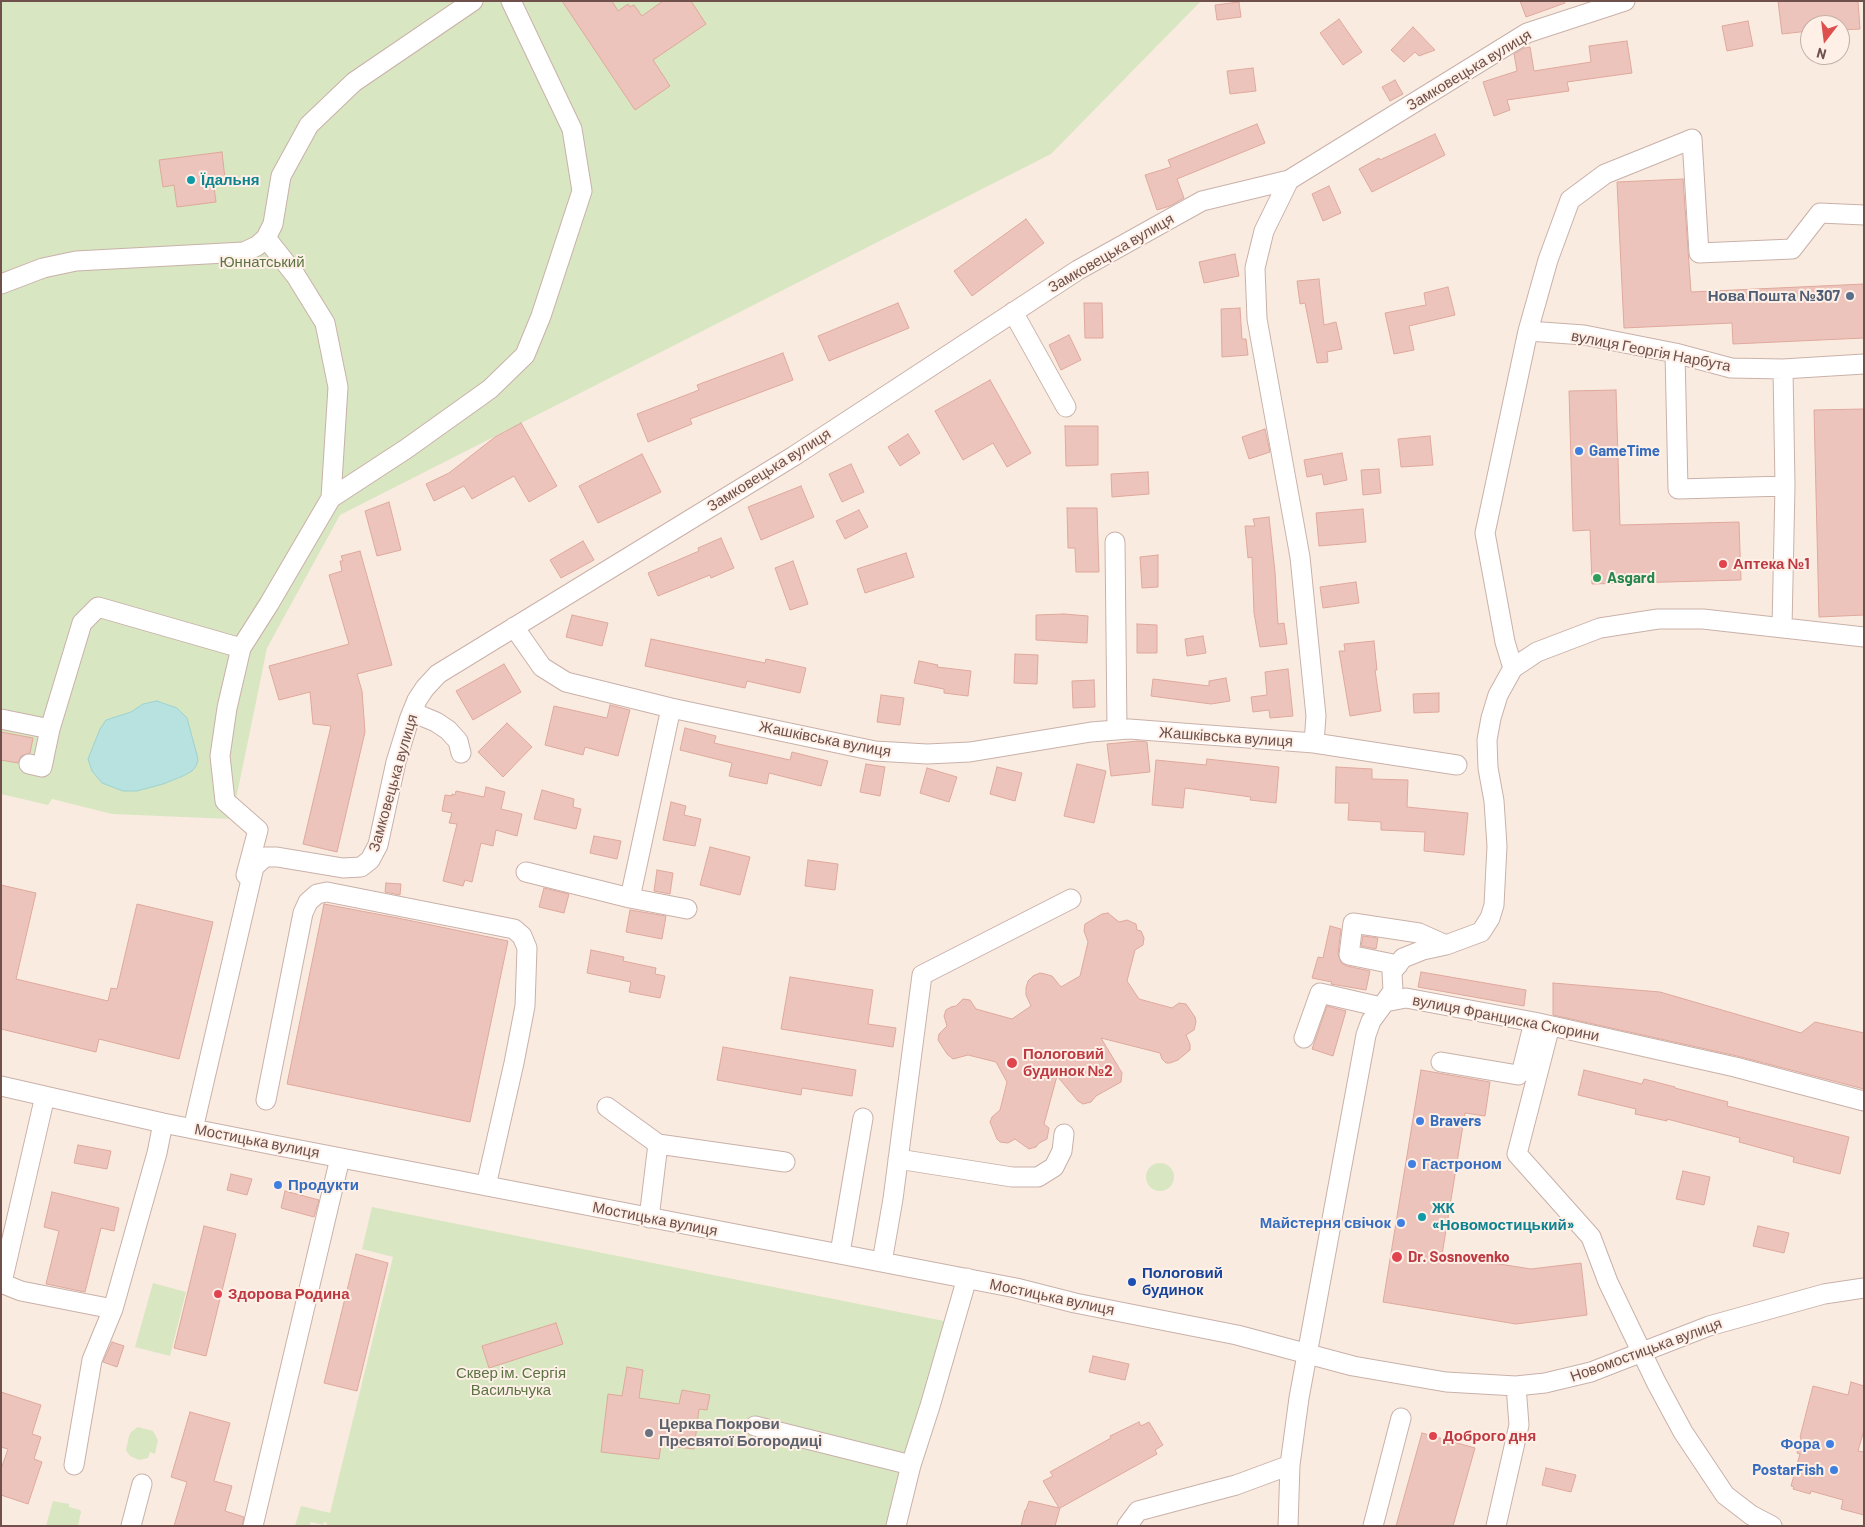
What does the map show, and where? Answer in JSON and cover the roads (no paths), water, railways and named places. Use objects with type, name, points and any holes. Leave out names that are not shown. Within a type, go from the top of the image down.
[{"type":"street","points":[[1,284],[43,268],[76,261],[244,252],[257,246],[266,238],[273,224],[281,176],[310,125],[354,82],[473,1]]},
{"type":"street","points":[[330,498],[490,389],[525,355],[542,316],[582,191],[572,129],[511,1]]},
{"type":"street","name":"Замковецька вулиця","points":[[193,1129],[254,867],[265,857],[277,857],[343,868],[361,867],[370,860],[378,845],[396,762],[412,712],[421,694],[438,674],[794,456],[1078,270],[1202,201],[1289,180],[1527,33],[1626,1]]},
{"type":"street","points":[[1513,668],[1505,642],[1485,533],[1528,331],[1548,260],[1570,200],[1605,174],[1692,139],[1698,252],[1792,249],[1820,213],[1864,215]]},
{"type":"street","name":"Жашківська вулиця","points":[[1289,180],[1264,231],[1255,268],[1257,310],[1272,405],[1300,557],[1316,716],[1314,743]]},
{"type":"street","points":[[240,925],[240,901],[258,830],[226,801],[220,756],[227,708],[241,648],[269,604],[330,498],[338,387],[325,323],[296,276],[266,238]]},
{"type":"street","points":[[1013,312],[1066,407]]},
{"type":"street","name":"вулиця Георгія Нарбута","points":[[1528,331],[1584,335],[1675,353],[1731,368],[1783,369],[1864,364]]},
{"type":"street","points":[[1675,353],[1678,489],[1785,486]]},
{"type":"street","points":[[1782,627],[1785,486],[1783,369]]},
{"type":"street","points":[[1116,542],[1117,730]]},
{"type":"street","points":[[29,764],[42,767],[50,728],[82,623],[98,607],[241,648]]},
{"type":"street","points":[[1288,1526],[1290,1465],[1299,1398],[1366,1035],[1371,1021],[1392,991],[1392,972],[1403,958],[1422,950],[1446,945],[1481,932],[1490,918],[1494,904],[1497,846],[1494,801],[1488,768],[1487,740],[1498,695],[1513,668],[1537,652],[1600,628],[1658,619],[1703,618],[1864,637]]},
{"type":"street","name":"Жашківська вулиця","points":[[514,626],[542,667],[566,682],[671,708],[874,751],[928,754],[970,752],[1091,732],[1129,729],[1314,743],[1457,765]]},
{"type":"street","points":[[630,898],[671,708]]},
{"type":"street","points":[[412,712],[436,722],[448,730],[458,741],[460,752]]},
{"type":"street","points":[[1,719],[50,728]]},
{"type":"street","points":[[526,872],[630,898],[686,909]]},
{"type":"street","points":[[266,1100],[303,913],[308,902],[317,894],[327,892],[514,929],[522,936],[527,948],[524,1006],[514,1063],[486,1186]]},
{"type":"street","points":[[882,1262],[894,1198],[922,975],[1071,899]]},
{"type":"street","points":[[1398,965],[1349,955],[1353,923],[1419,933],[1446,945]]},
{"type":"street","points":[[1304,1038],[1320,993],[1383,1004]]},
{"type":"street","name":"вулиця Франциска Скорини","points":[[1383,1004],[1406,998],[1542,1024],[1736,1067],[1864,1100]]},
{"type":"street","points":[[1441,1062],[1518,1075],[1542,1024]]},
{"type":"street","points":[[1542,1024],[1518,1154],[1591,1237],[1608,1282],[1683,1432],[1725,1495],[1751,1515],[1772,1526]]},
{"type":"street","name":"Мостицька вулиця","points":[[1,1086],[193,1129],[1016,1288],[1075,1303],[1237,1335],[1308,1354]]},
{"type":"street","points":[[44,1096],[2,1283],[21,1291],[113,1309]]},
{"type":"street","points":[[607,1107],[658,1144],[785,1162]]},
{"type":"street","points":[[840,1253],[863,1118]]},
{"type":"street","points":[[74,1465],[92,1360],[113,1309],[157,1153],[163,1123]]},
{"type":"street","points":[[898,1159],[1012,1177],[1038,1177],[1054,1167],[1062,1152],[1064,1134]]},
{"type":"street","points":[[649,1218],[658,1144]]},
{"type":"street","points":[[252,1526],[340,1158]]},
{"type":"street","points":[[896,1526],[911,1465],[967,1278]]},
{"type":"street","name":"Новомостицька вулиця","points":[[1308,1354],[1353,1366],[1446,1382],[1516,1386],[1545,1384],[1591,1372],[1718,1323],[1824,1294],[1864,1288]]},
{"type":"street","points":[[1496,1526],[1519,1425],[1516,1386]]},
{"type":"street","points":[[1373,1526],[1401,1418]]},
{"type":"street","points":[[755,1426],[911,1465]]},
{"type":"street","points":[[1127,1526],[1138,1511],[1236,1485],[1290,1465]]},
{"type":"street","points":[[131,1526],[142,1484]]},
{"type":"water","points":[[157,701],[177,708],[187,718],[198,760],[196,766],[192,771],[183,776],[137,791],[123,791],[102,783],[92,771],[88,759],[100,729],[106,720],[131,712],[143,704]]},
{"type":"place","name":"Їдальня","points":[[191,180]]},
{"type":"place","name":"Нова Пошта №307","points":[[1850,296]]},
{"type":"place","name":"GameTime","points":[[1579,451]]},
{"type":"place","name":"Аптека №1","points":[[1723,564]]},
{"type":"place","name":"Asgard","points":[[1597,578]]},
{"type":"place","name":"Пологовий будинок №2","points":[[1012,1063]]},
{"type":"place","name":"Bravers","points":[[1420,1121]]},
{"type":"place","name":"Гастроном","points":[[1412,1164]]},
{"type":"place","name":"Продукти","points":[[278,1185]]},
{"type":"place","name":"ЖК «Новомостицький»","points":[[1422,1217]]},
{"type":"place","name":"Майстерня свічок","points":[[1401,1223]]},
{"type":"place","name":"Dr. Sosnovenko","points":[[1397,1257]]},
{"type":"place","name":"Пологовий будинок","points":[[1132,1282]]},
{"type":"place","name":"Здорова Родина","points":[[218,1294]]},
{"type":"place","name":"Церква Покрови Пресвятої Богородиці","points":[[649,1433]]},
{"type":"place","name":"Доброго дня","points":[[1433,1436]]},
{"type":"place","name":"Фора","points":[[1830,1444]]},
{"type":"place","name":"PostarFish","points":[[1834,1470]]},
{"type":"park label","name":"Юннатський","points":[[262,262]]},
{"type":"park label","name":"Сквер ім. Сергія Васильчука","points":[[511,1382]]}]
